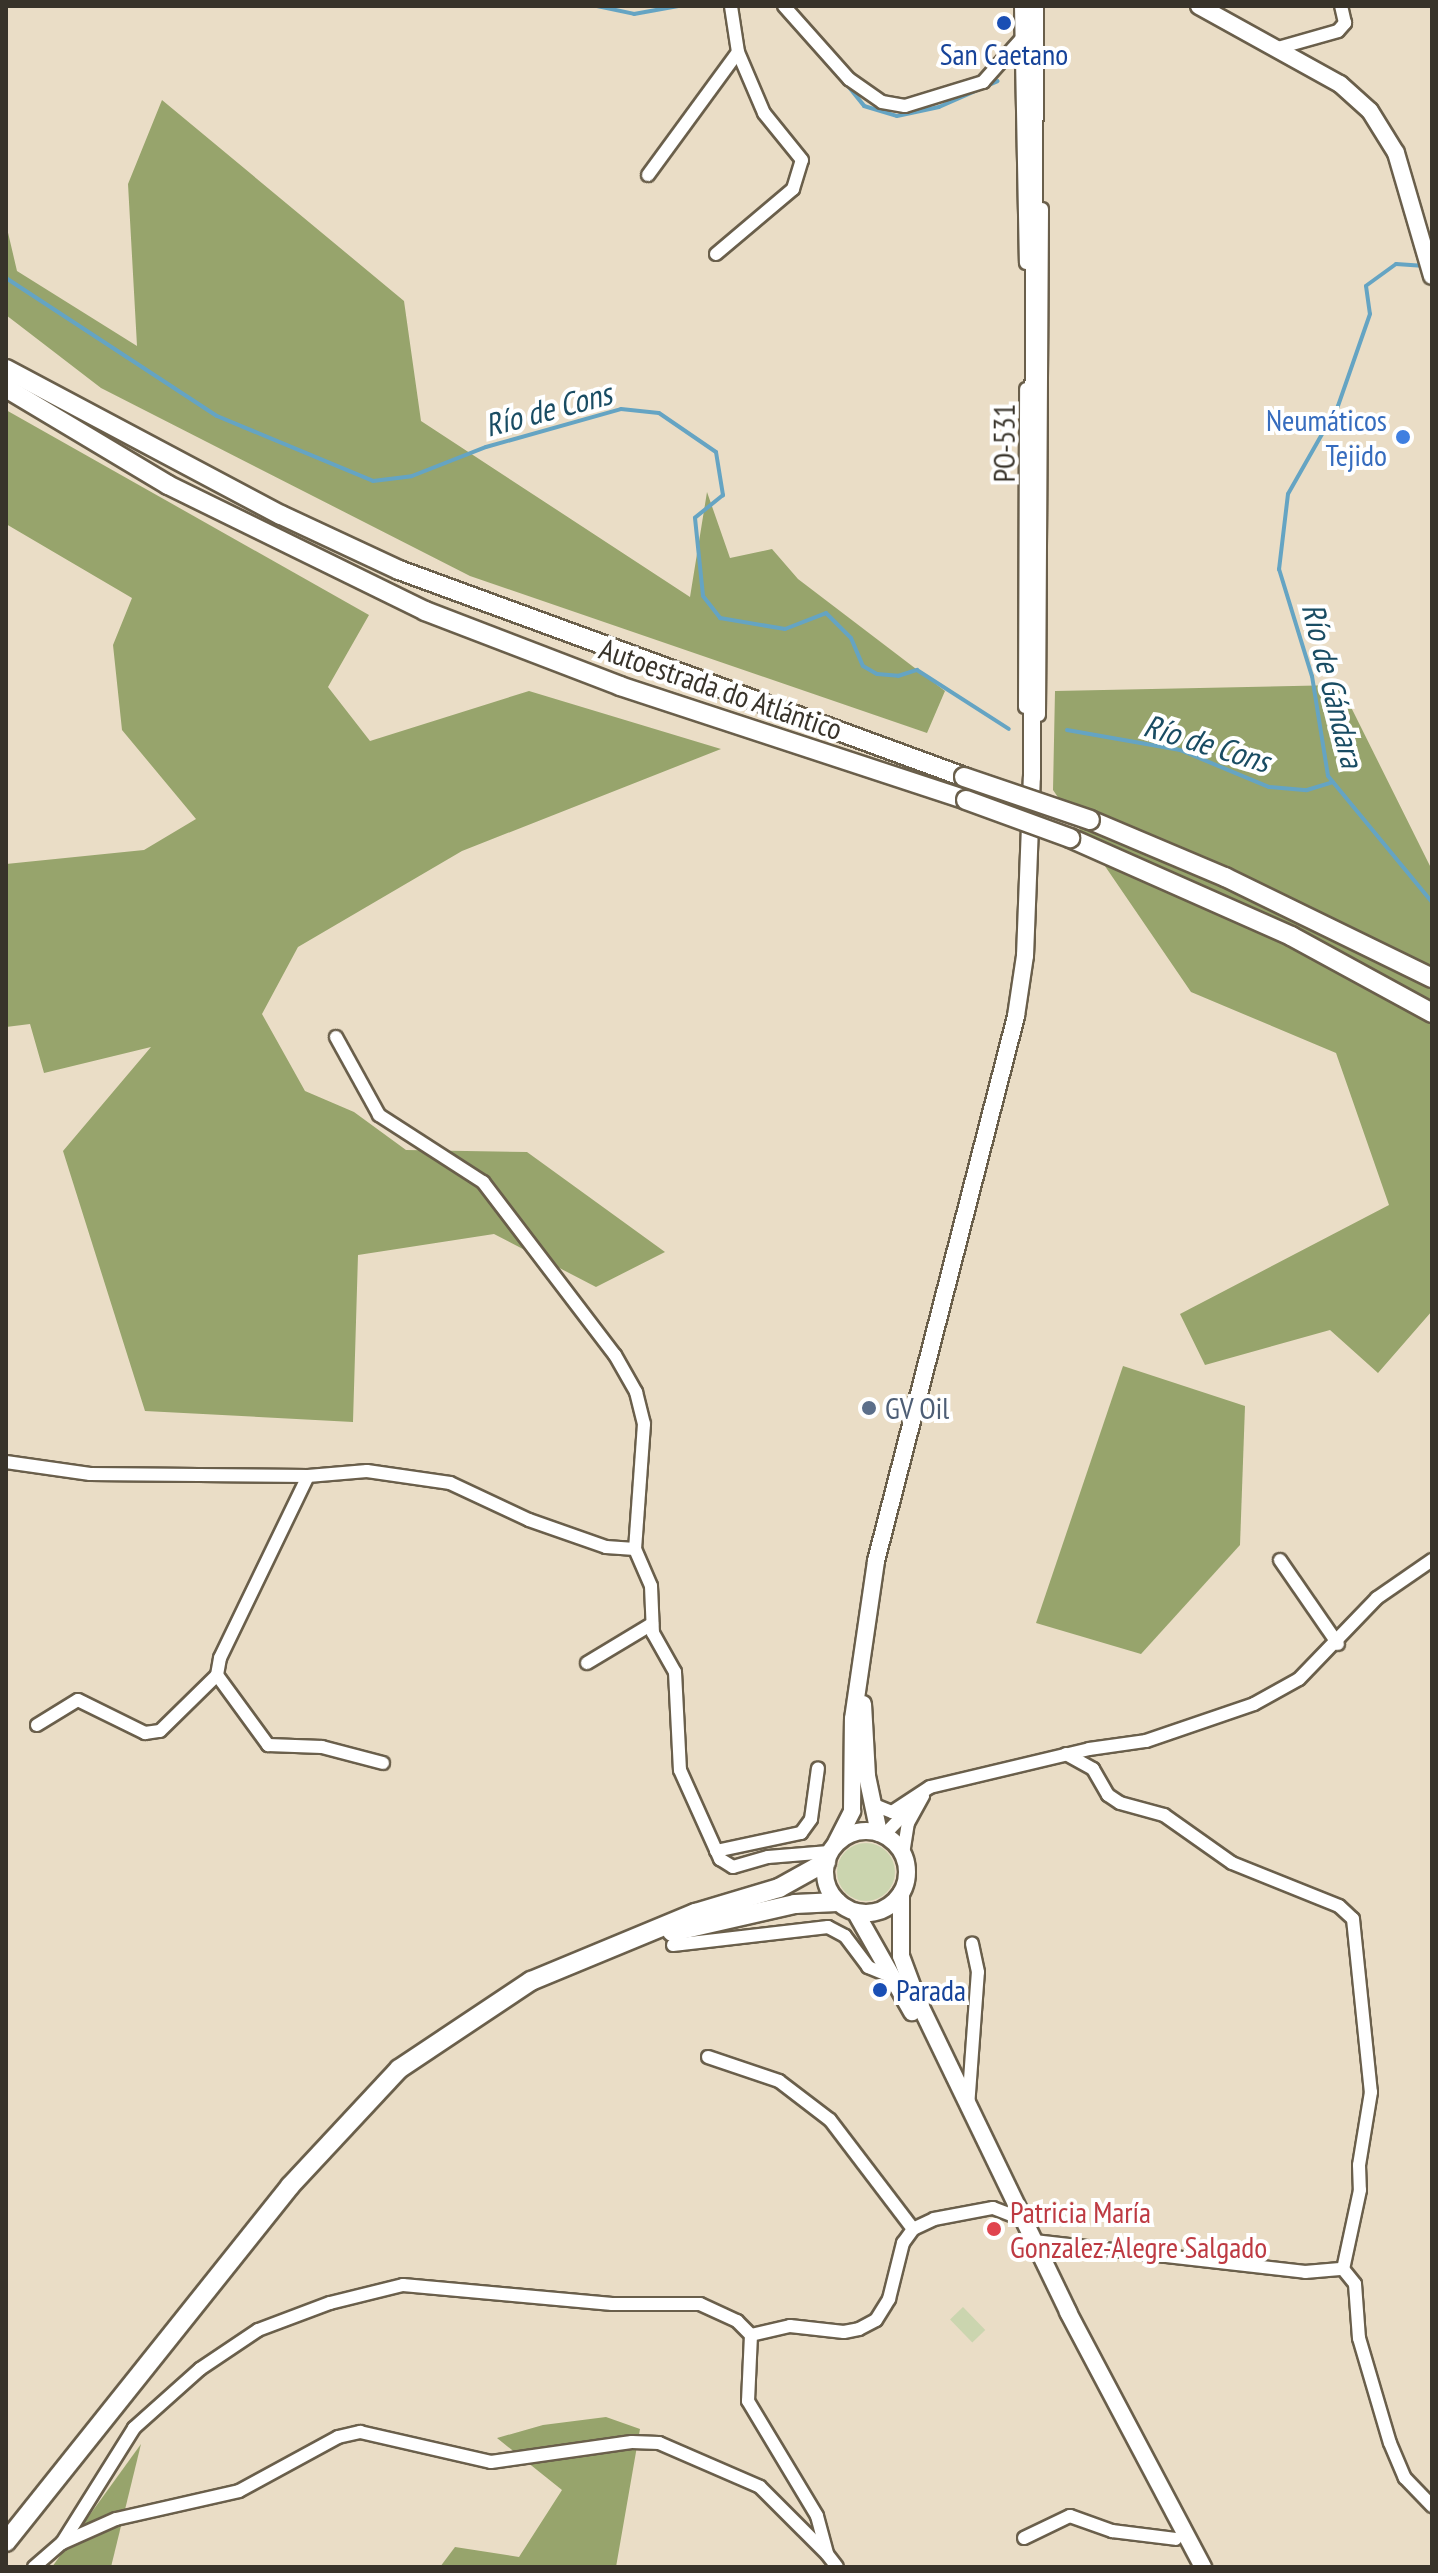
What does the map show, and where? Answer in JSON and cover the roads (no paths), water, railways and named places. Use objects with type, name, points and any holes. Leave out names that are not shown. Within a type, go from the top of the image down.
[{"type":"highway","name":"Autoestrada do Atlántico","points":[[6,369],[281,515],[399,570],[964,777],[1090,820],[1225,877],[1432,978]]},
{"type":"highway","name":"Autoestrada do Atlántico","points":[[6,388],[168,485],[425,611],[620,686],[966,800],[1070,838],[1291,936],[1432,1013]]},
{"type":"highway","points":[[6,2542],[290,2186],[399,2069],[531,1981],[695,1913],[795,1881],[831,1852]]},
{"type":"highway","points":[[614,1946],[795,1904],[837,1902]]},
{"type":"highway","points":[[6,2524],[36,2487],[83,2445]]},
{"type":"main road","points":[[1199,6],[1354,93],[1382,126],[1401,168],[1432,276]]},
{"type":"main road","name":"PO-531","points":[[860,1669],[887,1507],[1016,1016],[1030,872],[1032,777],[1032,8]]},
{"type":"main road","points":[[860,1669],[872,1804],[882,1834],[903,1854],[907,1875],[901,1894],[901,1956],[968,2108],[1043,2246],[1203,2567]]},
{"type":"main road","points":[[860,1669],[853,1719],[852,1811],[831,1852],[825,1879],[837,1902],[856,1913],[896,1979],[1191,2567]]},
{"type":"main road","points":[[831,1852],[856,1832],[882,1834]]},
{"type":"main road","points":[[856,1913],[877,1912],[901,1894]]},
{"type":"street","points":[[716,254],[793,189],[800,175],[798,149],[764,113],[738,52],[731,6]]},
{"type":"street","points":[[784,6],[849,79],[882,102],[905,106],[983,82],[1022,38]]},
{"type":"street","points":[[1278,48],[1338,31],[1345,23],[1341,6]]},
{"type":"street","name":"PO-531","points":[[1031,758],[1022,38],[1032,8]]},
{"type":"street","name":"PO-531","points":[[1031,758],[1043,611],[1032,8]]},
{"type":"street","points":[[648,175],[738,52]]},
{"type":"street","points":[[1031,758],[1032,777]]},
{"type":"street","points":[[336,1037],[379,1115],[483,1182],[615,1355],[636,1392],[644,1424],[635,1549],[651,1586],[652,1624],[659,1648],[675,1672],[680,1770],[716,1851],[733,1867],[831,1852]]},
{"type":"street","points":[[6,1462],[90,1474],[308,1476],[367,1471],[450,1483],[529,1520],[606,1547],[635,1549]]},
{"type":"street","points":[[37,1725],[78,1700],[145,1733],[160,1731],[217,1675],[220,1658],[308,1476]]},
{"type":"street","points":[[1280,1560],[1338,1644]]},
{"type":"street","points":[[872,1804],[892,1812],[930,1787],[1066,1754],[1146,1741],[1254,1704],[1299,1679],[1338,1644],[1377,1598],[1432,1560]]},
{"type":"street","points":[[587,1663],[652,1624]]},
{"type":"street","points":[[217,1675],[268,1745],[322,1747],[383,1763]]},
{"type":"street","points":[[1066,1754],[1093,1769],[1108,1795],[1120,1803],[1164,1815],[1232,1863],[1339,1906],[1353,1919],[1371,2092],[1359,2165],[1360,2190],[1343,2269]]},
{"type":"street","points":[[716,1851],[801,1833],[811,1819],[818,1768]]},
{"type":"street","points":[[903,1854],[912,1813],[930,1787]]},
{"type":"street","points":[[882,1834],[904,1814],[906,1804]]},
{"type":"street","points":[[782,1858],[796,1871],[795,1881]]},
{"type":"street","points":[[673,1945],[828,1927],[845,1936],[868,1967],[896,1979]]},
{"type":"street","points":[[968,2108],[975,2062],[978,1972],[972,1944]]},
{"type":"street","points":[[708,2057],[779,2081],[830,2120],[913,2229]]},
{"type":"street","points":[[950,2069],[961,2073],[975,2062]]},
{"type":"street","points":[[993,2208],[1004,2195]]},
{"type":"street","points":[[751,2335],[790,2326],[844,2332],[876,2320],[889,2299],[903,2243],[913,2229],[934,2219],[993,2208],[1014,2216]]},
{"type":"street","points":[[1043,2246],[1305,2272],[1343,2269]]},
{"type":"street","points":[[1343,2269],[1355,2284],[1359,2338],[1390,2443],[1405,2478],[1432,2506]]},
{"type":"street","points":[[34,2567],[62,2543],[134,2428],[179,2387],[258,2330],[330,2303],[403,2285],[612,2304],[672,2302],[721,2312],[751,2335]]},
{"type":"street","points":[[751,2335],[748,2401],[817,2516],[827,2554]]},
{"type":"street","points":[[62,2543],[142,2510],[239,2491],[338,2437],[360,2432],[491,2462],[632,2442],[659,2443],[760,2487],[837,2567]]},
{"type":"street","points":[[1024,2538],[1070,2516],[1112,2531],[1176,2539]]},
{"type":"waterway","points":[[597,6],[634,14],[678,6]]},
{"type":"waterway","points":[[844,81],[864,106],[897,116],[939,107],[998,81]]},
{"type":"waterway","name":"Río de Gándara","points":[[1425,266],[1396,264],[1366,286],[1370,314],[1338,406],[1288,494],[1279,569],[1312,676],[1328,776],[1432,902]]},
{"type":"waterway","name":"Río de Cons","points":[[6,278],[217,416],[373,481],[412,476],[486,447],[621,409],[659,413],[716,452],[723,495],[695,518],[703,596],[720,618],[785,629],[826,613],[851,638],[863,666],[877,674],[898,676],[917,670],[1009,729]]},
{"type":"waterway","name":"Río de Cons","points":[[1067,730],[1180,750],[1269,787],[1307,790],[1333,782]]},
{"type":"place","name":"San Caetano","points":[[1004,23]]},
{"type":"place","name":"Neumáticos Tejido","points":[[1403,437]]},
{"type":"place","name":"GV Oil","points":[[869,1408]]},
{"type":"place","name":"Parada","points":[[880,1990]]},
{"type":"place","name":"Patricia María Gonzalez-Alegre Salgado","points":[[994,2229]]}]
